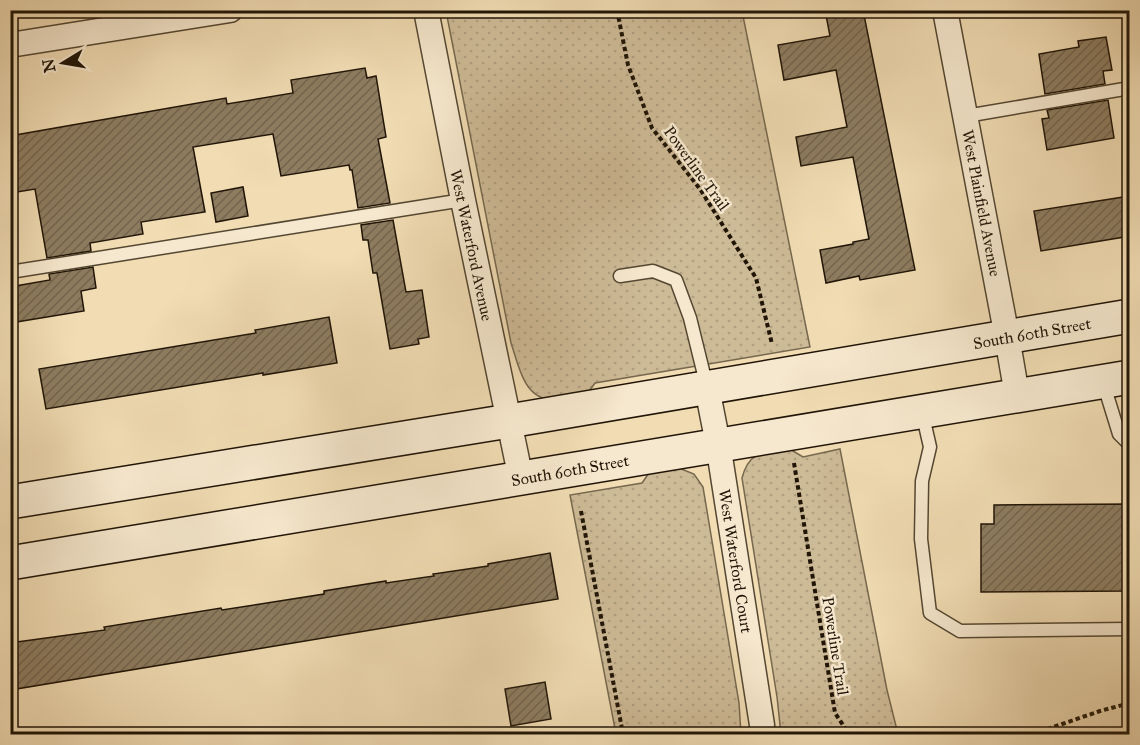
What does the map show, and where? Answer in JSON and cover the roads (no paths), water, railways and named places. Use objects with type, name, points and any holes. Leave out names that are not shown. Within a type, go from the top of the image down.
[{"type":"main road","name":"South 60th Street","points":[[10,502],[509,421],[1130,316]]},
{"type":"main road","name":"South 60th Street","points":[[10,562],[1116,379]]},
{"type":"street","points":[[10,45],[230,10]]},
{"type":"street","name":"West Waterford Avenue","points":[[426,10],[462,200],[521,479]]},
{"type":"street","name":"West Plainfield Avenue","points":[[945,10],[1017,395]]},
{"type":"street","name":"West Waterford Court","points":[[707,388],[718,444],[762,735]]},
{"type":"lane","points":[[966,116],[1130,88]]},
{"type":"lane","points":[[10,272],[462,200]]},
{"type":"lane","points":[[620,276],[653,271],[676,280],[690,318],[707,388]]},
{"type":"lane","points":[[1116,379],[1119,434],[1130,445]]},
{"type":"lane","points":[[922,410],[930,447],[922,482],[921,539],[930,613],[960,631],[1130,629]]}]
